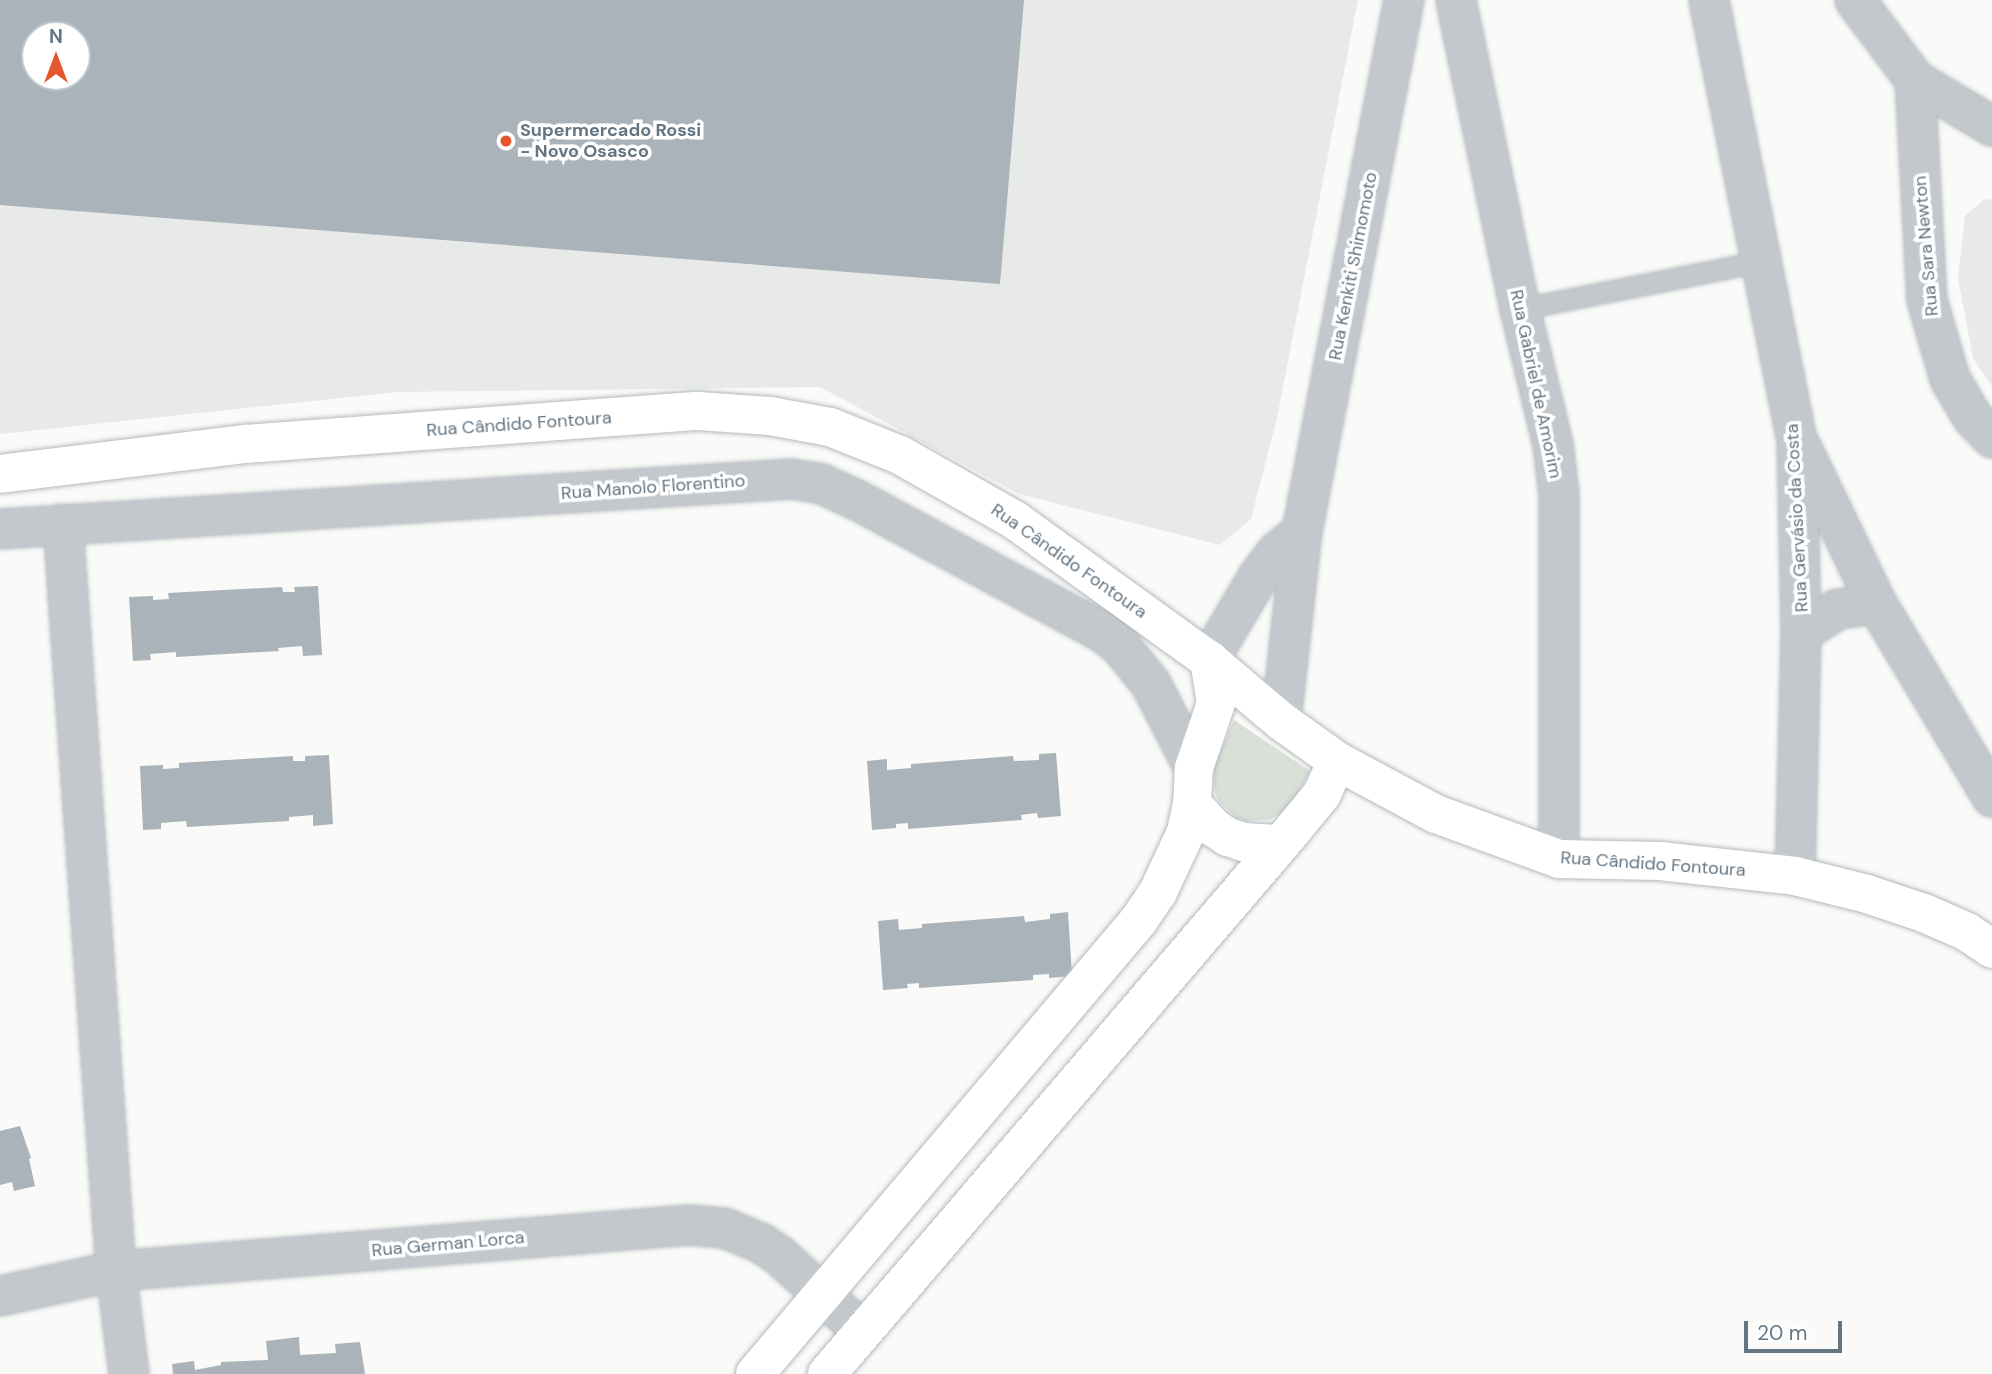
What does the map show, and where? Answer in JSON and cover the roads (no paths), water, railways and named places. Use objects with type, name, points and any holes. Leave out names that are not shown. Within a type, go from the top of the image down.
[{"type":"main road","name":"Rua Cândido Fontoura","points":[[0,474],[245,443],[698,411],[770,416],[830,427],[901,455],[1016,521],[1209,660],[1281,721],[1337,761],[1436,814],[1559,859],[1660,861],[1795,876],[1867,894],[1924,913],[1989,944]]},
{"type":"main road","points":[[755,1374],[1139,920],[1174,862],[1186,832],[1193,786],[1216,703],[1209,660]]},
{"type":"main road","points":[[827,1374],[1322,794],[1337,761]]},
{"type":"main road","points":[[1193,786],[1214,828],[1243,842],[1279,844]]},
{"type":"street","name":"Rua Kenkiti Shimomoto","points":[[1281,721],[1302,532],[1404,0]]},
{"type":"street","name":"Rua Gabriel de Amorim","points":[[1456,0],[1520,309],[1553,443],[1559,494],[1559,859]]},
{"type":"street","name":"Rua Gervásio da Costa","points":[[1709,0],[1797,440],[1801,633],[1795,876]]},
{"type":"street","points":[[1855,0],[1915,80],[1992,127]]},
{"type":"street","name":"Rua Sara Newton","points":[[1915,80],[1927,300],[1936,340],[1950,379],[1973,418],[1992,438]]},
{"type":"street","points":[[1797,440],[1877,604],[1986,773]]},
{"type":"street","name":"Rua Manolo Florentino","points":[[0,529],[777,479],[822,484],[857,500],[1104,633],[1128,655],[1151,684],[1193,786]]},
{"type":"street","points":[[63,524],[116,1270],[129,1374]]},
{"type":"street","points":[[1209,660],[1258,577],[1277,552],[1302,532]]},
{"type":"street","points":[[1801,633],[1838,609],[1877,604]]},
{"type":"street","name":"Rua German Lorca","points":[[0,1296],[116,1270],[689,1225],[724,1228],[761,1243],[779,1255],[863,1332]]},
{"type":"lane","points":[[1520,309],[1762,261]]},
{"type":"place","name":"Supermercado Rossi - Novo Osasco","points":[[506,141]]}]
